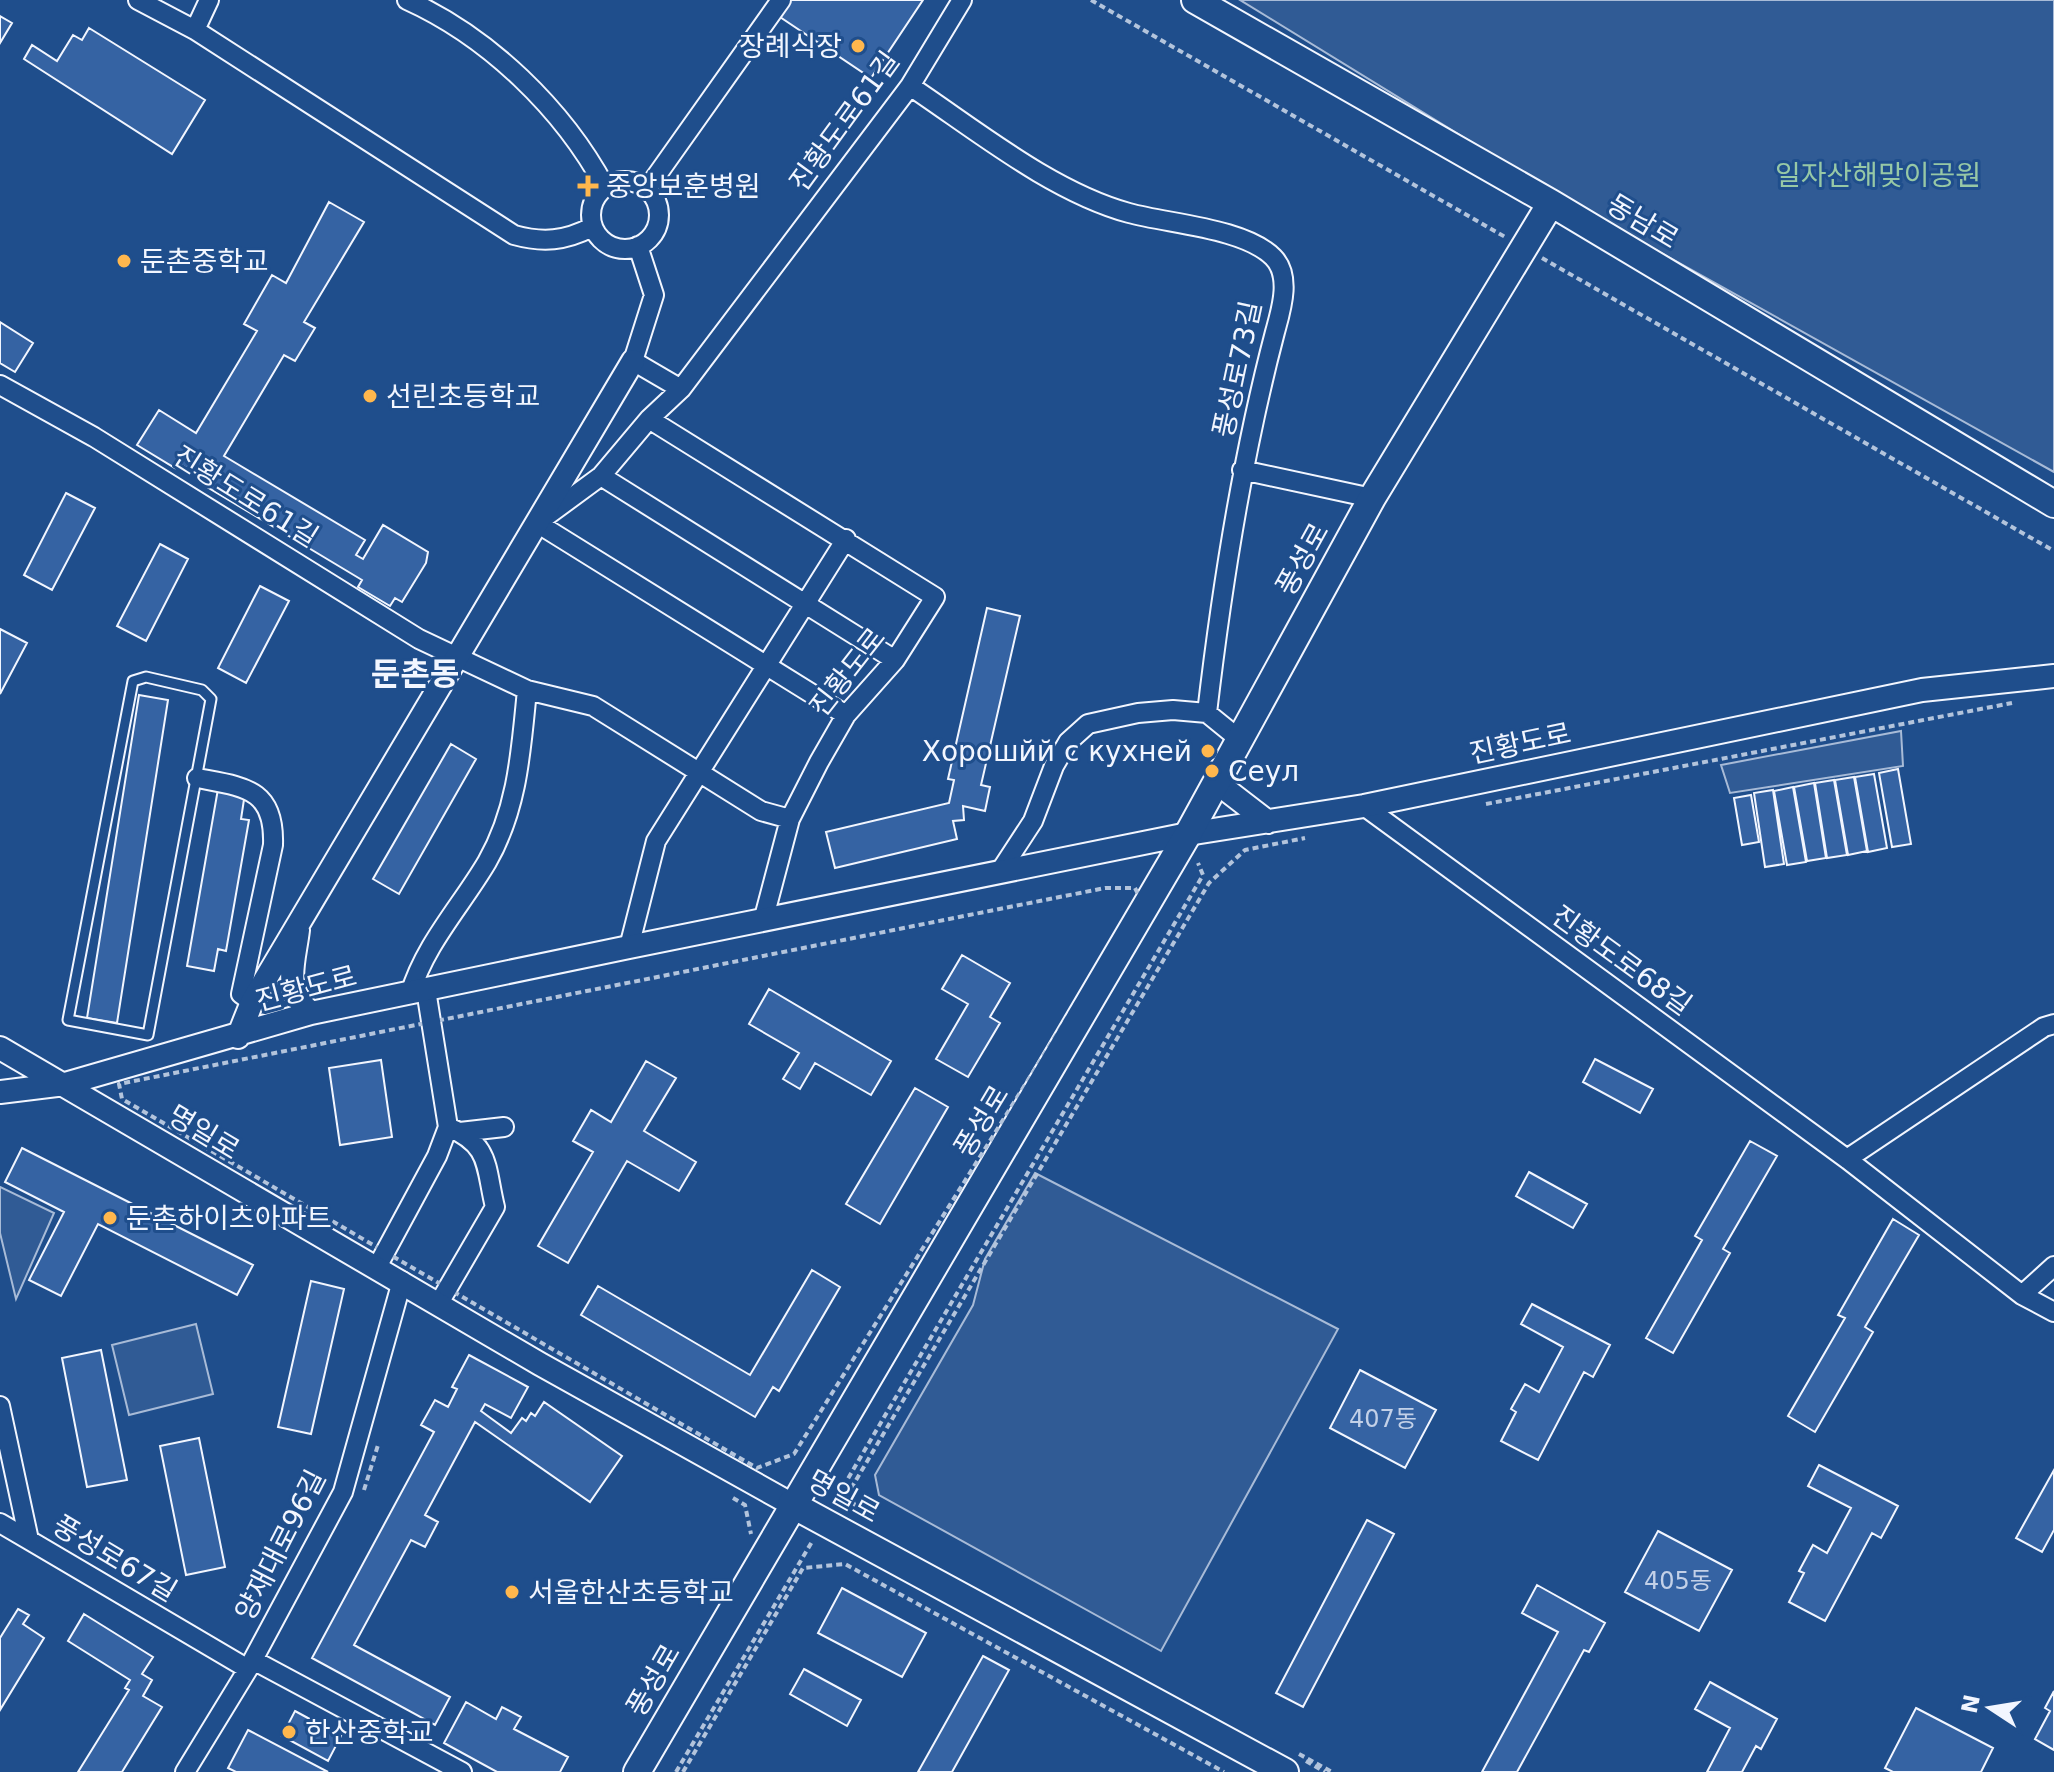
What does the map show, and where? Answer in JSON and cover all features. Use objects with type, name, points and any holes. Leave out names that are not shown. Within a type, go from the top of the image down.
[{"type":"main road","name":"동남로","points":[[1195,0],[1551,203],[2054,504]]},
{"type":"main road","name":"풍성로","points":[[637,1772],[791,1504],[1188,834],[1372,498],[1551,203]]},
{"type":"main road","name":"명일로","points":[[791,1504],[1290,1762]]},
{"type":"street","points":[[139,0],[195,30],[514,235],[552,241],[592,227]]},
{"type":"street","points":[[195,30],[209,0]]},
{"type":"street","points":[[407,0],[468,37],[544,101],[583,147],[605,187]]},
{"type":"street","points":[[647,189],[781,0]]},
{"type":"street","name":"진황도로61길","points":[[537,523],[601,476],[649,419],[681,389],[910,86],[962,0]]},
{"type":"street","name":"풍성로73길","points":[[910,86],[1050,179],[1126,212],[1245,241],[1276,260],[1282,272],[1282,304],[1242,470],[1207,713]]},
{"type":"street","points":[[626,181],[647,189],[658,209],[658,221],[647,241],[627,249],[606,244],[592,227],[592,205],[605,187],[626,181]]},
{"type":"street","points":[[638,246],[654,295],[633,361],[681,389]]},
{"type":"street","name":"진황도로61길","points":[[238,1037],[252,1002],[633,361]]},
{"type":"street","name":"진황도로61길","points":[[0,385],[108,446],[419,639],[461,655],[527,690],[593,706],[761,811],[790,819]]},
{"type":"street","points":[[629,947],[656,841],[846,539],[649,419]]},
{"type":"street","name":"풍성로","points":[[1242,470],[1372,498]]},
{"type":"street","points":[[601,476],[807,602],[895,660]]},
{"type":"street","points":[[537,523],[846,715]]},
{"type":"street","name":"진황도로","points":[[763,921],[790,819],[846,715],[895,660],[935,597],[846,539]]},
{"type":"street","name":"진황도로","points":[[0,1092],[65,1084],[238,1037],[311,1013],[629,947],[1188,834],[1364,806],[1922,690],[2054,676]]},
{"type":"street","points":[[443,1296],[495,1207],[481,1148],[454,1130],[431,1022],[418,992],[419,966],[488,860],[514,802],[527,690]]},
{"type":"street","points":[[999,873],[1033,821],[1054,766],[1068,742],[1088,724],[1173,710],[1207,713],[1239,739]]},
{"type":"street","points":[[197,778],[242,786],[258,794],[273,825],[273,845],[241,994],[252,1002]]},
{"type":"street","points":[[1216,782],[1268,822]]},
{"type":"street","name":"진황도로68길","points":[[1364,806],[1847,1159],[2022,1295],[2054,1312]]},
{"type":"street","points":[[299,923],[292,988],[297,1001],[311,1013]]},
{"type":"street","points":[[1847,1159],[2044,1027],[2054,1024]]},
{"type":"street","name":"명일로","points":[[0,1048],[65,1084],[172,1151],[381,1260],[402,1281],[443,1296],[791,1504]]},
{"type":"street","points":[[454,1130],[504,1127]]},
{"type":"street","points":[[381,1260],[454,1130]]},
{"type":"street","points":[[2022,1295],[2054,1266]]},
{"type":"street","name":"양재대로96길","points":[[185,1772],[251,1664],[343,1492],[402,1281]]},
{"type":"street","name":"풍성로67길","points":[[0,1406],[29,1540],[251,1664],[462,1772]]},
{"type":"street","points":[[1,1526],[29,1540]]},
{"type":"lane","points":[[146,677],[160,680],[202,690],[211,699],[197,778],[148,1035],[68,1020],[133,681],[146,677]]},
{"type":"path","points":[[1091,0],[2054,551]]},
{"type":"path","points":[[1480,805],[2023,701]]},
{"type":"path","points":[[831,1507],[1203,875],[1188,834]]},
{"type":"path","points":[[860,1517],[849,1492],[1209,883],[1245,850],[1316,836]]},
{"type":"path","points":[[1105,888],[1135,888],[1139,896],[1126,922],[794,1454],[757,1468],[381,1260],[122,1099],[119,1084],[1105,888]]},
{"type":"path","points":[[363,1492],[370,1478],[380,1435]]},
{"type":"path","points":[[731,1497],[745,1505],[752,1540]]},
{"type":"path","points":[[676,1772],[812,1540]]},
{"type":"path","points":[[683,1772],[803,1568],[845,1564],[1224,1772]]},
{"type":"path","points":[[1290,1762],[1332,1772]]},
{"type":"shaded area","name":"일자산해맞이공원","points":[[1240,0],[2054,0],[2054,472],[1559,196]]},
{"type":"shaded area","points":[[1901,731],[1903,766],[1730,793],[1721,765]]},
{"type":"shaded area","points":[[1035,1173],[1338,1329],[1161,1651],[879,1495],[875,1475],[973,1305],[985,1259]]},
{"type":"shaded area","points":[[0,1187],[54,1213],[16,1299],[0,1233]]},
{"type":"shaded area","points":[[196,1324],[213,1394],[129,1415],[112,1345]]},
{"type":"building","name":"장례식장","points":[[787,0],[923,0],[871,78],[777,15]]},
{"type":"building","points":[[0,16],[12,23],[0,43]]},
{"type":"building","points":[[89,28],[205,100],[172,154],[24,59],[32,45],[57,61],[73,35],[82,40]]},
{"type":"building","points":[[329,202],[364,222],[304,322],[315,328],[295,361],[284,355],[224,456],[365,540],[356,555],[363,559],[383,525],[428,552],[426,563],[402,602],[395,598],[390,606],[358,587],[362,580],[202,484],[206,479],[178,463],[175,468],[137,445],[159,410],[196,433],[257,331],[244,324],[272,275],[286,283]]},
{"type":"building","points":[[0,322],[33,343],[15,372],[0,363]]},
{"type":"building","points":[[66,493],[95,508],[52,590],[24,575]]},
{"type":"building","points":[[160,544],[188,559],[146,641],[117,626]]},
{"type":"building","points":[[260,586],[289,601],[246,683],[218,668]]},
{"type":"building","points":[[987,608],[1020,616],[981,785],[990,787],[985,811],[963,806],[964,820],[953,821],[957,839],[835,868],[826,832],[949,803],[954,780],[948,779]]},
{"type":"building","points":[[0,629],[27,643],[0,694]]},
{"type":"building","points":[[139,695],[168,700],[117,1023],[87,1018]]},
{"type":"building","points":[[451,744],[476,759],[399,894],[373,879]]},
{"type":"building","points":[[1898,769],[1911,844],[1892,847],[1879,773]]},
{"type":"building","points":[[1874,774],[1887,848],[1868,852],[1855,777]]},
{"type":"building","points":[[1854,777],[1867,851],[1848,855],[1835,780]]},
{"type":"building","points":[[1834,780],[1847,855],[1827,858],[1815,783]]},
{"type":"building","points":[[1814,783],[1826,858],[1807,861],[1794,787]]},
{"type":"building","points":[[1793,787],[1806,862],[1787,865],[1774,791]]},
{"type":"building","points":[[218,789],[245,793],[241,819],[249,820],[226,951],[218,949],[214,971],[187,966]]},
{"type":"building","points":[[1773,790],[1784,864],[1765,867],[1754,793]]},
{"type":"building","points":[[1751,795],[1759,842],[1742,845],[1734,798]]},
{"type":"building","points":[[962,955],[1010,983],[990,1017],[1000,1023],[968,1077],[936,1059],[968,1004],[942,989]]},
{"type":"building","points":[[769,989],[891,1061],[871,1095],[815,1063],[800,1089],[783,1079],[799,1053],[749,1024]]},
{"type":"building","points":[[1595,1059],[1653,1089],[1640,1113],[1583,1082]]},
{"type":"building","points":[[381,1060],[392,1137],[340,1145],[329,1068]]},
{"type":"building","points":[[646,1061],[676,1078],[644,1131],[696,1162],[679,1191],[627,1161],[568,1263],[538,1246],[593,1152],[573,1141],[591,1110],[611,1122]]},
{"type":"building","points":[[915,1088],[948,1107],[880,1224],[846,1204]]},
{"type":"building","points":[[1750,1141],[1777,1156],[1723,1249],[1730,1253],[1673,1353],[1646,1338],[1702,1240],[1695,1236]]},
{"type":"building","name":"둔촌하이츠아파트","points":[[22,1148],[253,1265],[237,1295],[98,1224],[61,1296],[29,1280],[64,1212],[5,1182]]},
{"type":"building","points":[[1529,1172],[1587,1204],[1573,1228],[1516,1196]]},
{"type":"building","points":[[1893,1219],[1919,1235],[1865,1327],[1873,1332],[1815,1432],[1788,1416],[1845,1318],[1838,1315]]},
{"type":"building","points":[[812,1270],[840,1287],[779,1391],[773,1387],[755,1417],[581,1315],[598,1286],[750,1375]]},
{"type":"building","points":[[311,1281],[344,1289],[311,1434],[278,1427]]},
{"type":"building","points":[[1532,1304],[1610,1345],[1593,1377],[1584,1372],[1538,1460],[1501,1441],[1516,1412],[1511,1409],[1525,1384],[1539,1392],[1563,1347],[1521,1324]]},
{"type":"building","points":[[101,1350],[127,1480],[87,1487],[62,1358]]},
{"type":"building","points":[[469,1355],[528,1387],[511,1418],[485,1404],[481,1411],[511,1433],[522,1418],[526,1421],[531,1413],[535,1416],[544,1402],[622,1456],[590,1502],[475,1422],[425,1515],[438,1522],[425,1547],[411,1540],[354,1645],[450,1697],[435,1725],[312,1658],[434,1432],[421,1425],[435,1400],[448,1407],[457,1389],[452,1387]]},
{"type":"building","points":[[1360,1370],[1436,1410],[1405,1468],[1330,1428]]},
{"type":"building","points":[[199,1438],[225,1567],[186,1575],[160,1446]]},
{"type":"building","points":[[1819,1465],[1898,1506],[1881,1538],[1872,1533],[1825,1621],[1789,1602],[1804,1573],[1799,1571],[1813,1545],[1827,1553],[1851,1508],[1808,1486]]},
{"type":"building","points":[[2054,1470],[2054,1530],[2042,1552],[2016,1538]]},
{"type":"building","points":[[1367,1520],[1394,1534],[1303,1707],[1276,1693]]},
{"type":"building","points":[[1658,1531],[1732,1570],[1699,1631],[1625,1592]]},
{"type":"building","points":[[1537,1585],[1605,1623],[1589,1652],[1584,1650],[1517,1772],[1482,1772],[1558,1632],[1522,1613]]},
{"type":"building","points":[[842,1588],[926,1633],[902,1677],[818,1633]]},
{"type":"building","points":[[18,1609],[29,1615],[23,1624],[44,1638],[0,1710],[0,1638]]},
{"type":"building","points":[[84,1614],[153,1657],[142,1674],[152,1680],[143,1696],[162,1707],[122,1772],[78,1772],[129,1690],[125,1688],[130,1680],[68,1641]]},
{"type":"building","points":[[983,1656],[1009,1670],[952,1772],[918,1772]]},
{"type":"building","points":[[804,1669],[861,1700],[847,1726],[790,1694]]},
{"type":"building","points":[[1710,1682],[1777,1719],[1761,1749],[1756,1746],[1742,1772],[1707,1772],[1730,1728],[1695,1709]]},
{"type":"building","points":[[2054,1691],[2054,1750],[2035,1739],[2050,1711],[2045,1708]]},
{"type":"building","points":[[466,1702],[496,1719],[502,1707],[521,1717],[514,1729],[568,1757],[560,1772],[497,1772],[444,1743]]},
{"type":"building","points":[[1916,1708],[1993,1748],[1981,1772],[1893,1772],[1885,1768]]},
{"type":"building","points":[[295,1711],[341,1736],[328,1761],[282,1736]]},
{"type":"building","points":[[248,1730],[328,1772],[236,1772],[228,1768]]},
{"type":"place","name":"장례식장","points":[[858,46]]},
{"type":"place","name":"중앙보훈병원","points":[[588,186]]},
{"type":"place","name":"둔촌중학교","points":[[124,261]]},
{"type":"place","name":"선린초등학교","points":[[370,396]]},
{"type":"place","name":"Хорошйй с кухней","points":[[1208,751]]},
{"type":"place","name":"Сеул","points":[[1212,771]]},
{"type":"place","name":"둔촌하이츠아파트","points":[[110,1218]]},
{"type":"place","name":"서울한산초등학교","points":[[512,1592]]},
{"type":"place","name":"한산중학교","points":[[289,1732]]},
{"type":"district","name":"둔촌동","points":[[415,674]]}]
